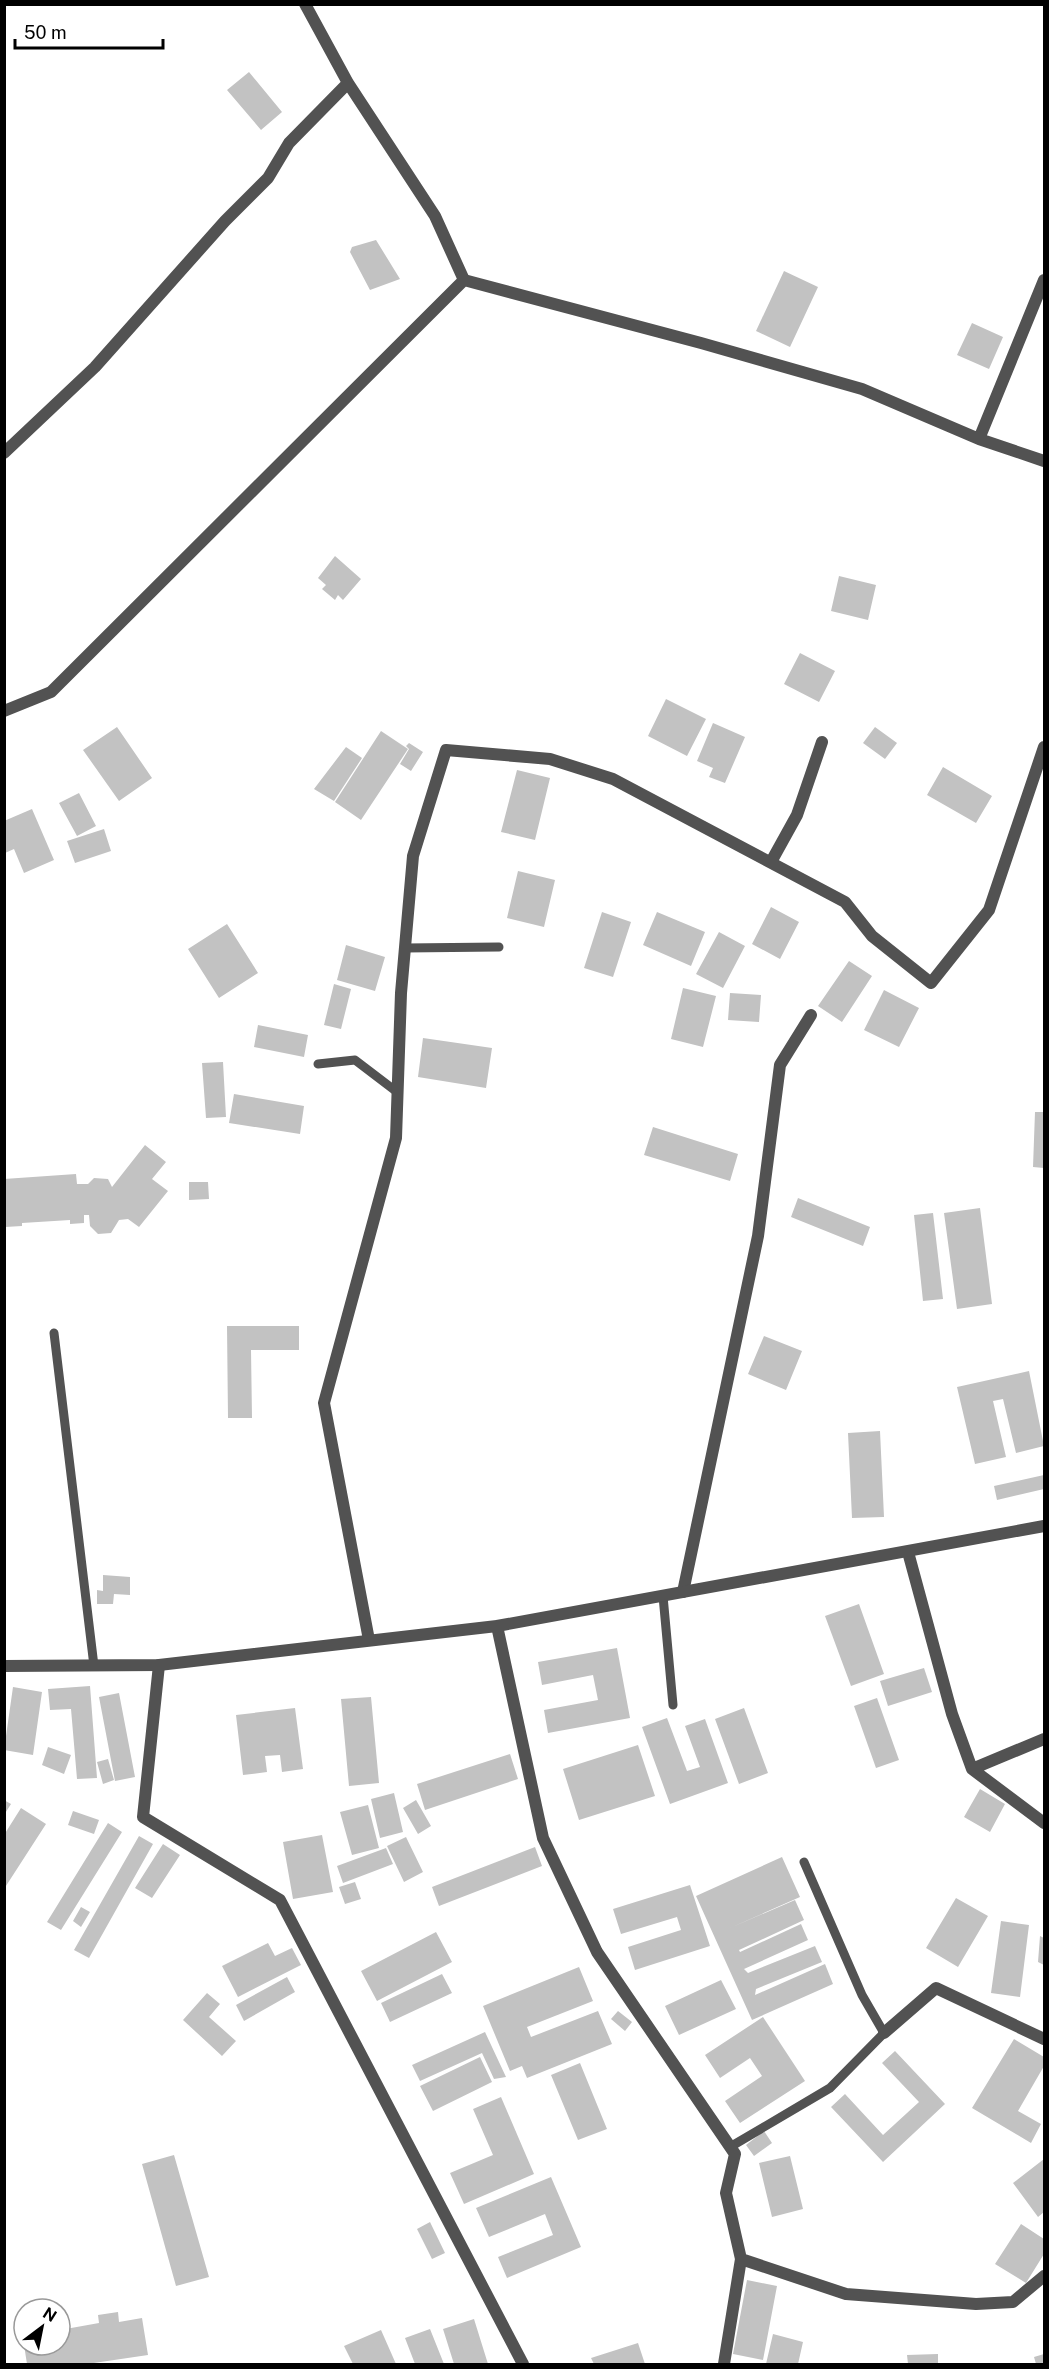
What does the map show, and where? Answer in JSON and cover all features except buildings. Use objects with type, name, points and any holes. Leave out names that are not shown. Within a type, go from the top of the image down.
[{"type":"street","points":[[305,4],[348,83],[435,216],[464,280]]},
{"type":"street","points":[[4,453],[95,366],[225,221],[268,178],[289,143],[348,83]]},
{"type":"street","points":[[464,280],[701,343],[862,389],[980,439],[1044,461]]},
{"type":"street","points":[[4,711],[51,692],[464,280]]},
{"type":"street","points":[[980,439],[1044,280]]},
{"type":"street","points":[[771,862],[797,815],[822,742]]},
{"type":"street","points":[[369,1640],[324,1403],[396,1138],[405,948],[413,856],[446,750],[550,759],[613,779],[845,902],[872,936],[931,983],[988,910],[1044,747]]},
{"type":"street","points":[[683,1592],[758,1236],[780,1065],[811,1016]]},
{"type":"street","points":[[4,1666],[159,1665],[497,1626],[1044,1527]]},
{"type":"street","points":[[908,1552],[952,1714],[972,1769],[1044,1823]]},
{"type":"street","points":[[497,1626],[543,1838],[597,1952],[735,2154],[726,2193],[741,2259],[724,2364]]},
{"type":"street","points":[[159,1665],[143,1817],[280,1900],[522,2364]]},
{"type":"street","points":[[972,1769],[1044,1739]]},
{"type":"street","points":[[884,2033],[936,1988],[1044,2039]]},
{"type":"street","points":[[741,2259],[846,2295],[976,2304],[1013,2302],[1044,2276]]},
{"type":"lane","points":[[405,948],[499,947]]},
{"type":"lane","points":[[318,1064],[354,1060],[397,1092]]},
{"type":"lane","points":[[54,1333],[94,1666]]},
{"type":"lane","points":[[663,1596],[673,1705]]},
{"type":"lane","points":[[730,2147],[830,2088],[884,2033],[862,1995],[804,1862]]}]
